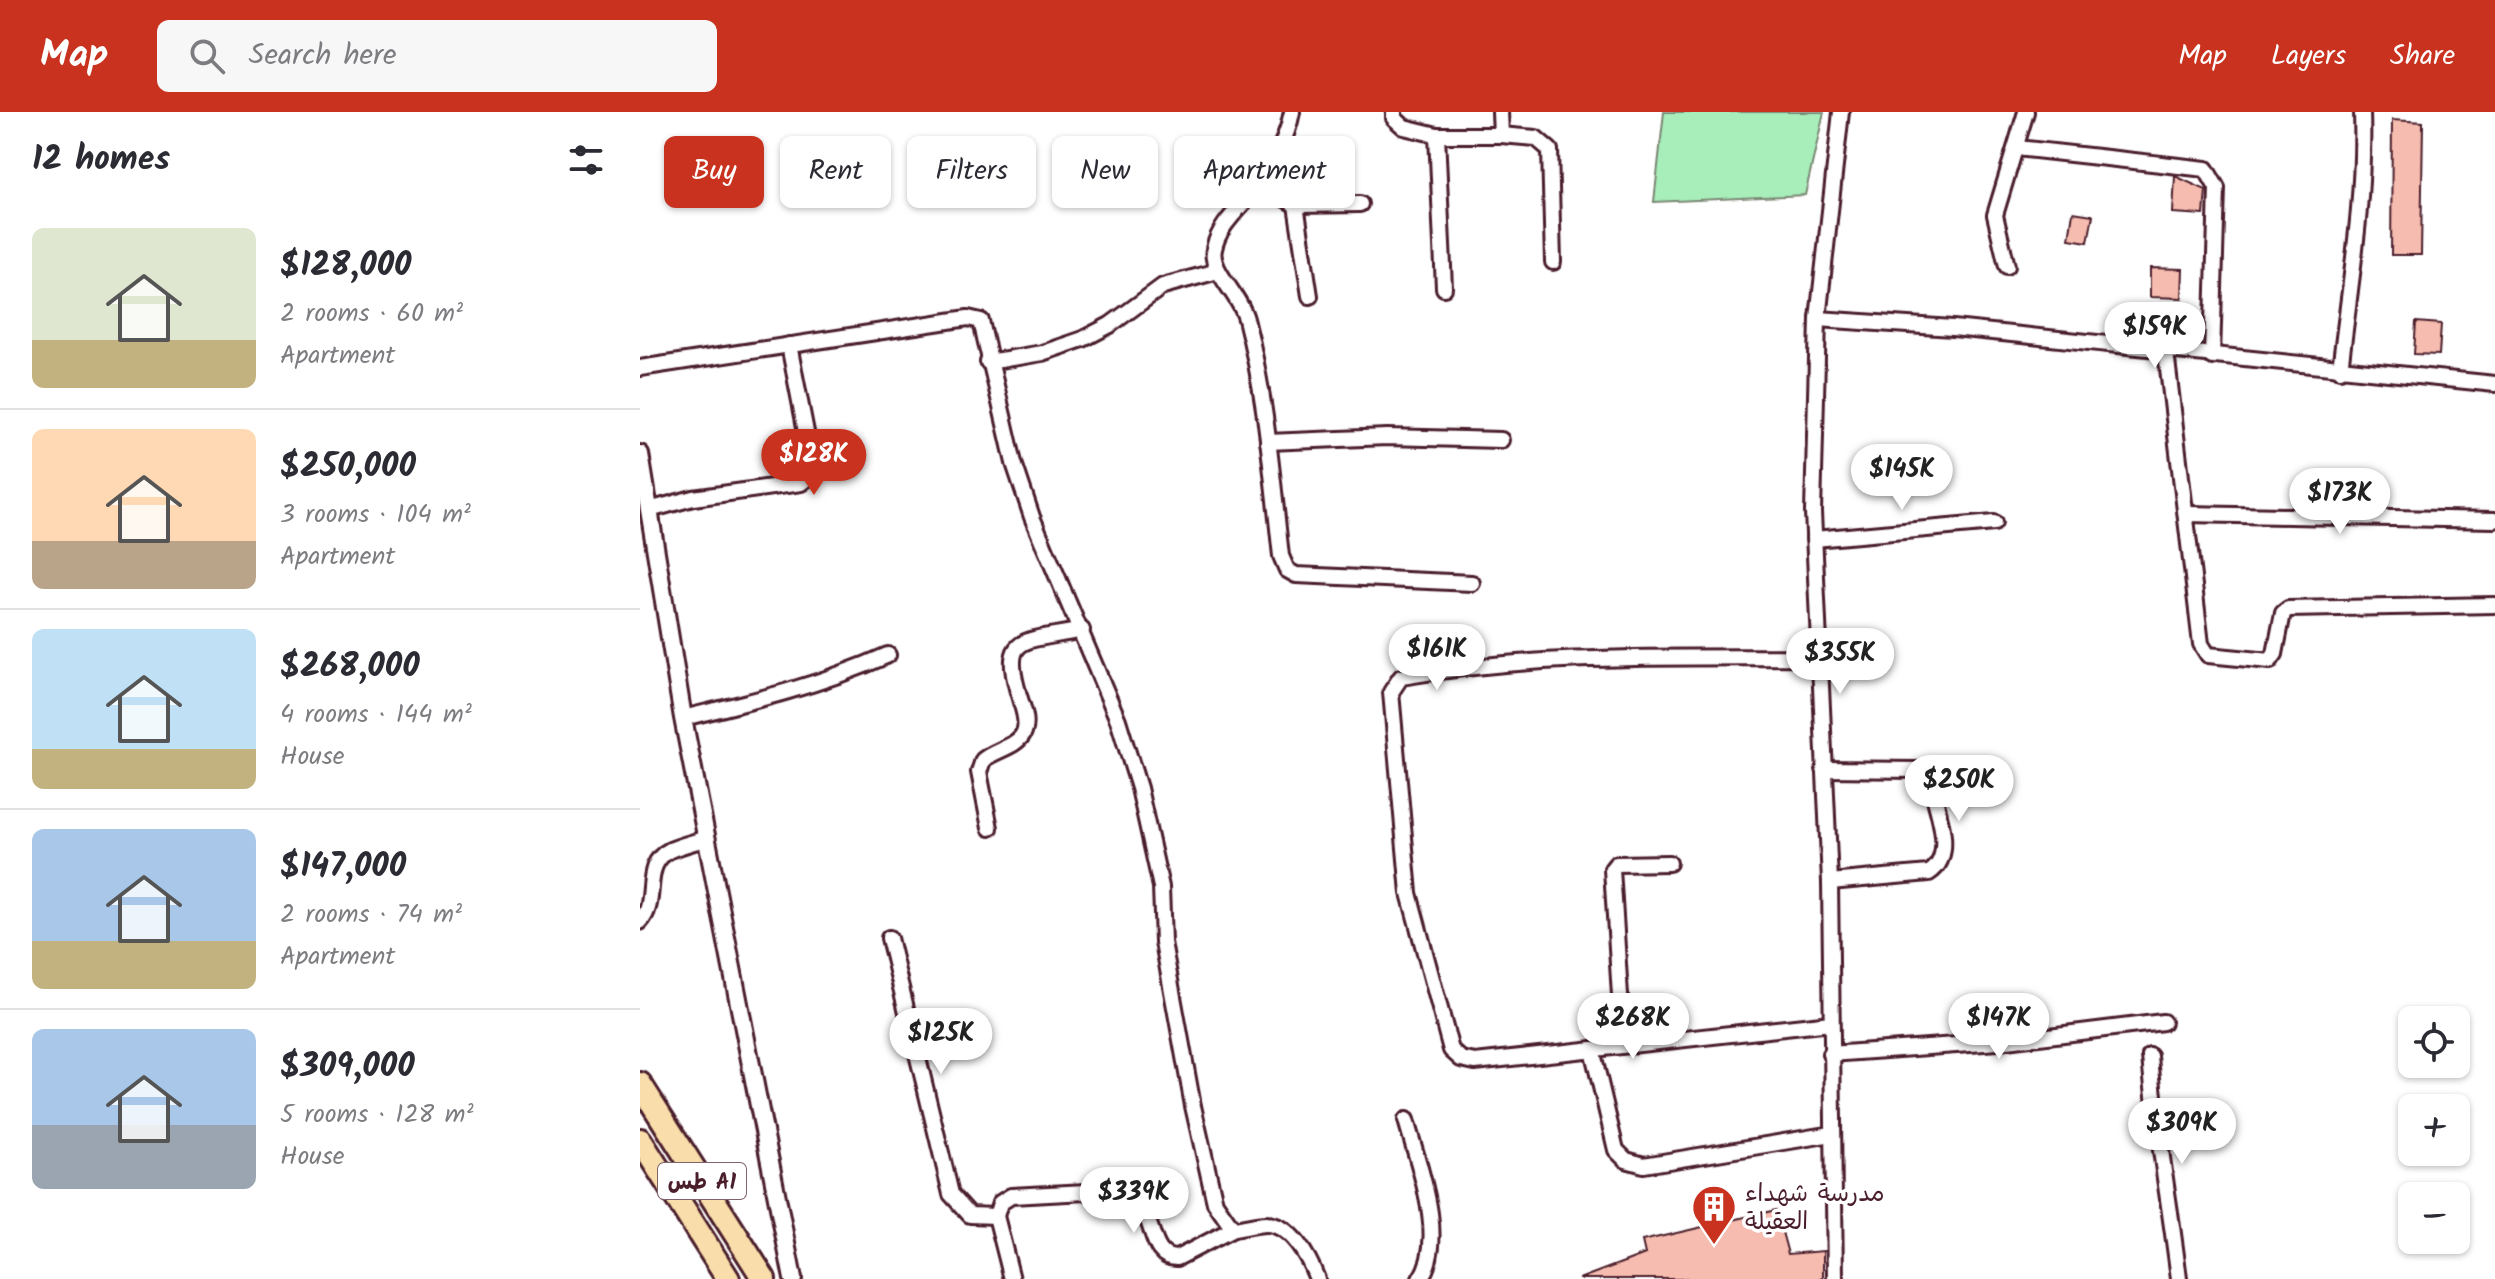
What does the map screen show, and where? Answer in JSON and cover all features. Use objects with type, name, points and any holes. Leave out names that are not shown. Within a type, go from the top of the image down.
[{"type":"highway","name":"طس A1","points":[[640,1084],[764,1279]]},
{"type":"highway","name":"طس A1","points":[[640,1140],[728,1279]]},
{"type":"street","points":[[1285,136],[1292,112]]},
{"type":"street","points":[[1394,112],[1394,118],[1404,127],[1437,135],[1536,138],[1550,150],[1553,262]]},
{"type":"street","points":[[1500,112],[1501,135]]},
{"type":"street","points":[[1835,1279],[1830,882],[1814,539],[1818,319],[1841,112]]},
{"type":"street","points":[[2007,266],[1995,215],[2026,112]]},
{"type":"street","points":[[2340,370],[2360,217],[2362,112]]},
{"type":"street","points":[[1437,135],[1444,288]]},
{"type":"street","points":[[2017,148],[2206,169],[2217,188],[2212,357]]},
{"type":"street","points":[[1355,204],[1360,204]]},
{"type":"street","points":[[1241,208],[1218,238],[1213,256],[1218,271],[1239,298],[1246,316],[1268,442],[1281,556],[1287,570],[1296,575],[1472,583]]},
{"type":"street","points":[[1296,208],[1310,296]]},
{"type":"street","points":[[988,362],[1042,353],[1083,339],[1110,325],[1163,286],[1218,271]]},
{"type":"street","points":[[640,368],[976,318],[983,326],[988,362],[1014,463],[1032,517],[1118,720],[1139,788],[1161,887],[1163,942],[1193,1106],[1215,1203],[1233,1229]]},
{"type":"street","points":[[1818,319],[1953,328],[2495,384]]},
{"type":"street","points":[[649,510],[718,494],[801,483],[810,476],[812,463],[789,345]]},
{"type":"street","points":[[2166,352],[2201,644],[2208,655],[2270,661],[2275,654],[2283,613],[2288,609],[2495,605]]},
{"type":"street","points":[[1268,442],[1387,437],[1501,440]]},
{"type":"street","points":[[640,454],[683,718],[793,1279]]},
{"type":"street","points":[[2186,514],[2495,520]]},
{"type":"street","points":[[1814,539],[1994,523]]},
{"type":"street","points":[[990,828],[979,772],[983,760],[1015,743],[1024,732],[1025,716],[1010,667],[1010,655],[1015,648],[1029,641],[1082,630]]},
{"type":"street","points":[[683,718],[791,692],[888,655]]},
{"type":"street","points":[[1819,657],[1631,657],[1414,675],[1401,677],[1394,683],[1391,692],[1409,893],[1451,1050],[1461,1059],[1475,1062],[1623,1043],[1831,1023]]},
{"type":"street","points":[[1824,769],[1919,770],[1929,777],[1945,852],[1940,866],[1929,873],[1830,882]]},
{"type":"street","points":[[640,922],[651,907],[651,872],[658,859],[670,850],[707,838]]},
{"type":"street","points":[[1623,1043],[1612,869],[1616,864],[1669,863]]},
{"type":"street","points":[[889,938],[951,1194],[970,1215],[996,1216]]},
{"type":"street","points":[[1830,1054],[1998,1042],[2163,1022]]},
{"type":"street","points":[[1592,1049],[1616,1150],[1626,1160],[1644,1165],[1832,1134]]},
{"type":"street","points":[[2150,1056],[2156,1132],[2170,1205],[2179,1279]]},
{"type":"street","points":[[1406,1120],[1429,1201],[1430,1265],[1420,1279]]},
{"type":"street","points":[[1012,1279],[996,1216],[1000,1203],[1011,1196],[1124,1190],[1145,1207],[1160,1252],[1168,1258],[1177,1258],[1233,1229],[1267,1223],[1284,1229],[1298,1245],[1317,1279]]},
{"type":"green space","points":[[1664,112],[1824,112],[1805,195],[1654,202]]},
{"type":"building","points":[[2392,120],[2423,122],[2421,255],[2391,255]]},
{"type":"building","points":[[2175,176],[2206,190],[2204,215],[2173,213]]},
{"type":"building","points":[[2073,212],[2093,215],[2088,242],[2069,239]]},
{"type":"building","points":[[2150,268],[2183,269],[2182,298],[2150,297]]},
{"type":"building","points":[[2416,322],[2441,324],[2439,355],[2414,354]]},
{"type":"building","name":"مدرسة شهداء العقيلة","points":[[1776,1210],[1788,1254],[1823,1251],[1823,1279],[1579,1279],[1645,1254],[1642,1241]]},
{"type":"place","name":"مدرسة شهداء العقيلة","points":[[1714,1246]]}]
